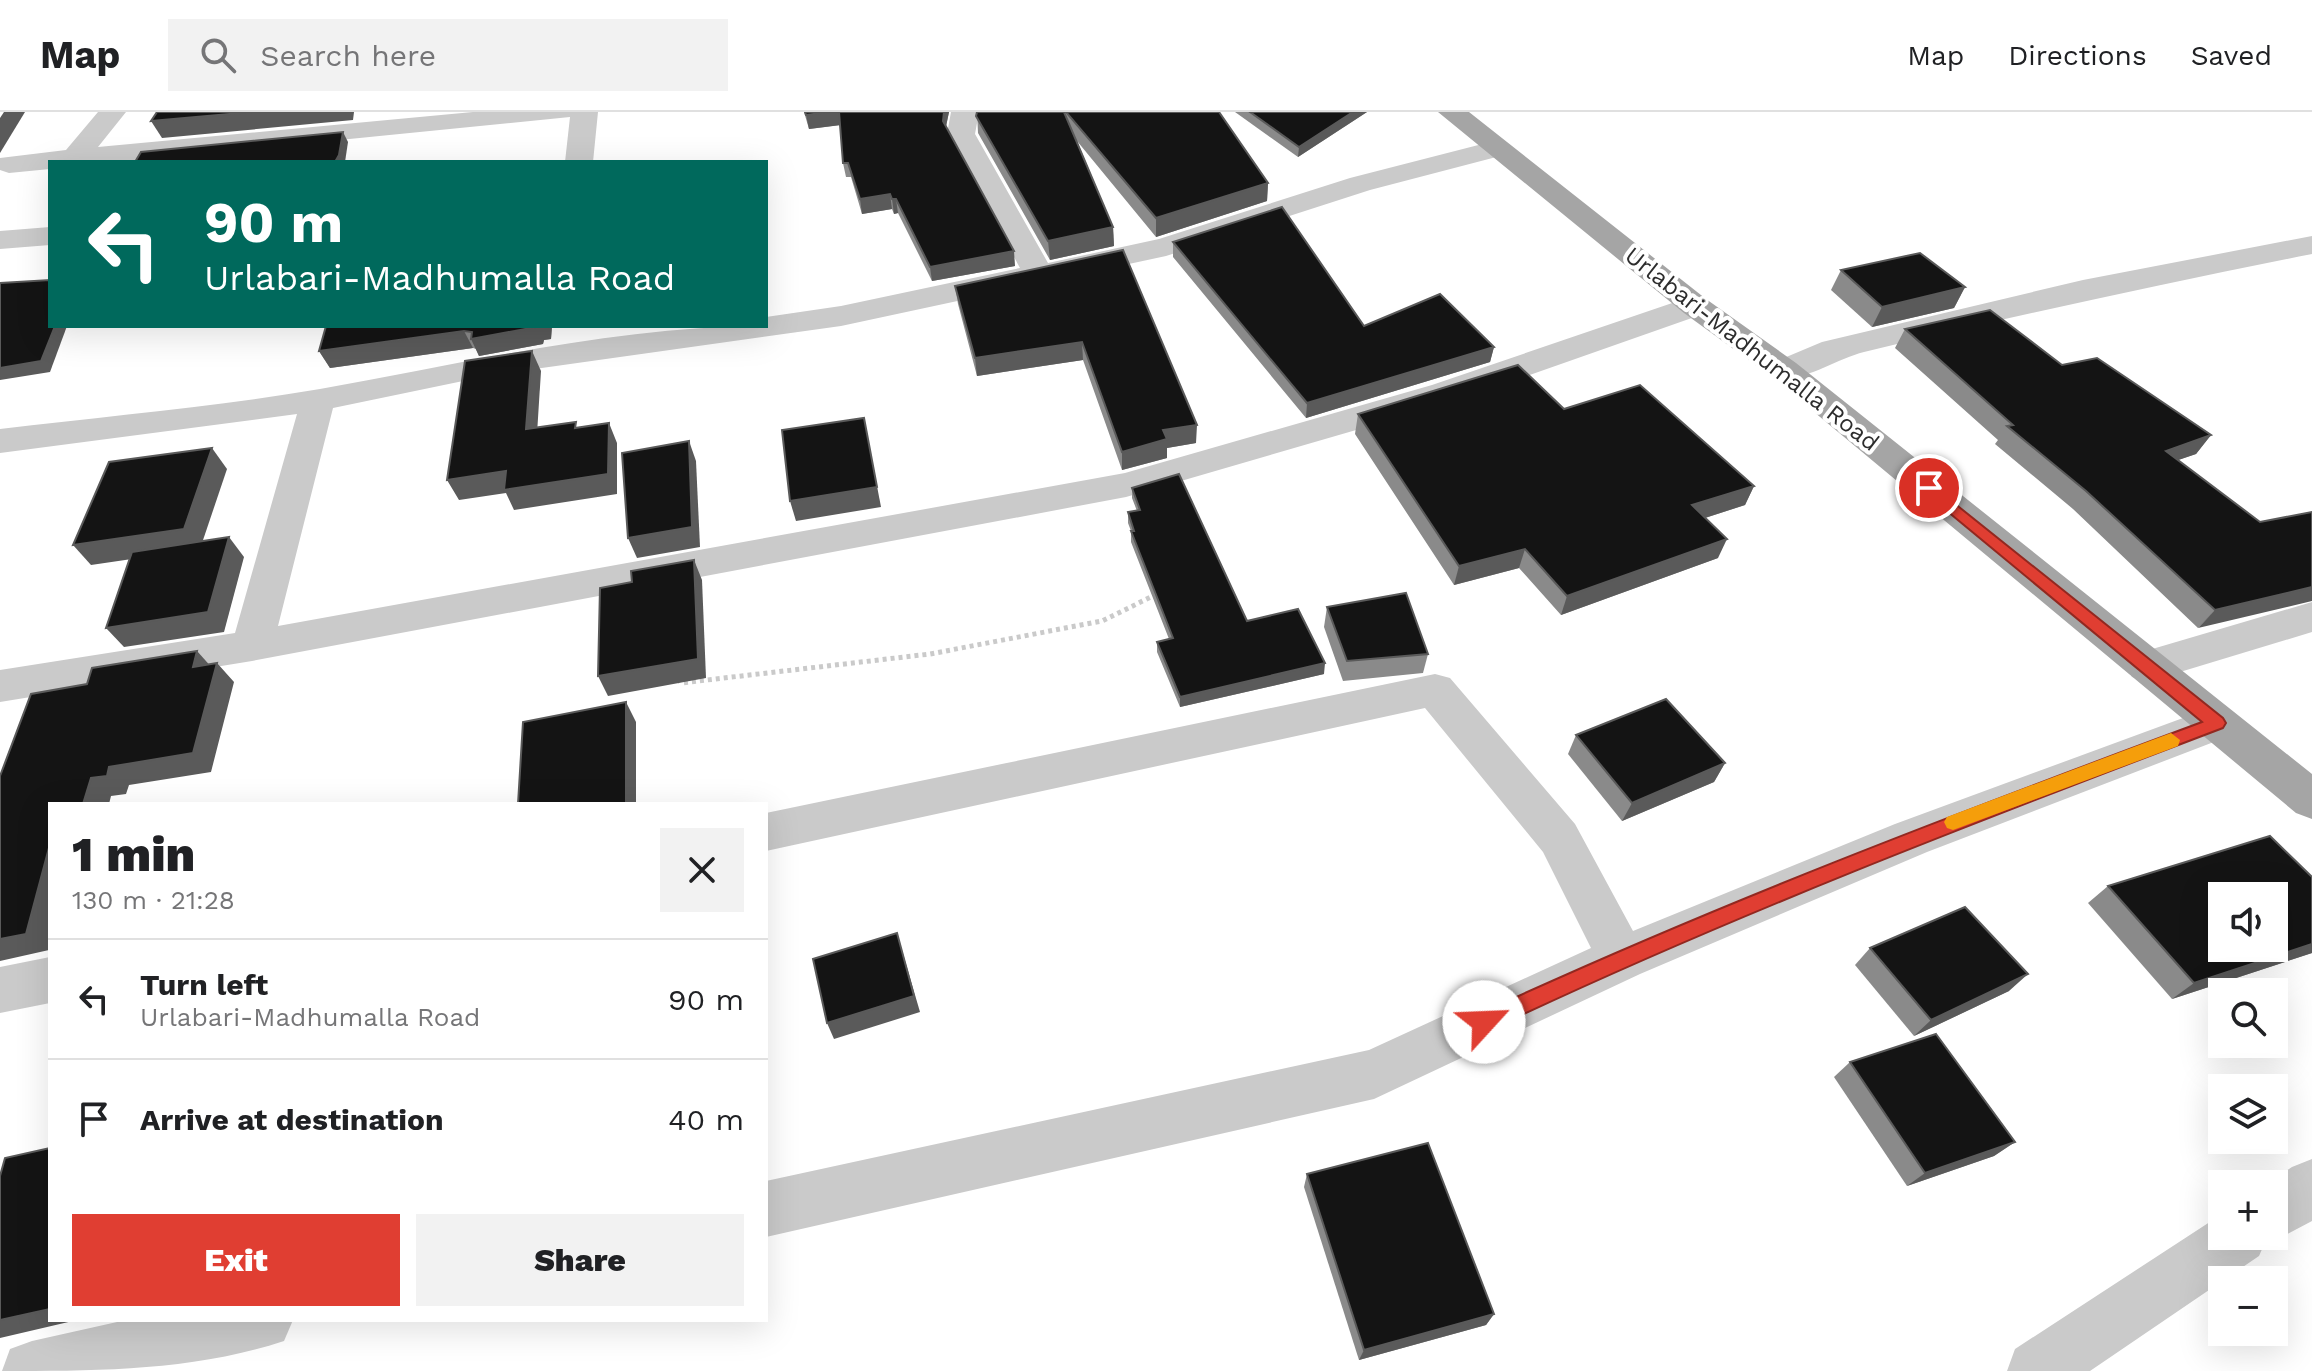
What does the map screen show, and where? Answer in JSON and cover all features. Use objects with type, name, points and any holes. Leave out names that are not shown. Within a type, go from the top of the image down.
[{"type":"main road","name":"Urlabari-Madhumalla Road","points":[[1452,112],[1494,149],[1695,306],[1784,370],[2312,800]]},
{"type":"street","points":[[72,160],[112,112]]},
{"type":"street","points":[[72,160],[560,112]]},
{"type":"street","points":[[579,160],[584,112]]},
{"type":"street","points":[[965,112],[961,134],[1039,274]]},
{"type":"street","points":[[768,326],[841,316],[1166,247],[1360,184],[1494,149]]},
{"type":"street","points":[[9,164],[48,162]]},
{"type":"street","points":[[0,240],[47,229]]},
{"type":"street","points":[[1784,370],[1834,349],[2083,290],[2312,245]]},
{"type":"street","points":[[0,686],[252,646],[1126,485],[1444,393],[1695,306]]},
{"type":"street","points":[[0,441],[318,400],[492,365],[756,328]]},
{"type":"street","points":[[252,646],[318,400]]},
{"type":"street","points":[[2147,666],[2312,617]]},
{"type":"street","points":[[768,832],[1435,690],[1559,838],[1622,958]]},
{"type":"street","points":[[768,1209],[1374,1074],[1622,958],[1911,838],[2217,723]]},
{"type":"street","points":[[0,990],[48,980]]},
{"type":"street","points":[[2288,1203],[2312,1187]]},
{"type":"street","points":[[2037,1371],[2218,1250]]},
{"type":"street","points":[[32,1371],[254,1322]]},
{"type":"path","points":[[676,675],[681,683],[930,654],[1102,621],[1154,597],[1157,588]]},
{"type":"building","points":[[157,112],[252,112],[151,121]]},
{"type":"building","points":[[839,112],[944,112],[943,121],[1014,251],[930,267],[896,199],[892,199],[890,194],[860,199],[848,163],[843,163]]},
{"type":"building","points":[[977,112],[1064,112],[1113,227],[1048,241],[976,116]]},
{"type":"building","points":[[1066,112],[1219,112],[1268,183],[1156,218]]},
{"type":"building","points":[[1250,112],[1353,112],[1299,147]]},
{"type":"building","points":[[343,132],[336,160],[136,160],[141,152]]},
{"type":"building","points":[[1282,207],[1364,326],[1440,294],[1494,347],[1307,403],[1173,242]]},
{"type":"building","points":[[1123,250],[1197,425],[1163,430],[1167,439],[1122,452],[1082,342],[975,358],[955,286]]},
{"type":"building","points":[[1920,253],[1965,287],[1882,307],[1841,270]]},
{"type":"building","points":[[48,280],[48,328],[54,328],[41,361],[0,368],[0,283]]},
{"type":"building","points":[[1990,310],[2062,365],[2097,358],[2211,435],[2166,451],[2260,522],[2312,512],[2312,587],[2215,610],[2086,491],[2007,426],[2013,425],[1905,329]]},
{"type":"building","points":[[325,328],[531,328],[471,339],[472,332],[464,331],[319,351]]},
{"type":"building","points":[[532,351],[526,429],[576,422],[575,428],[609,423],[608,474],[504,490],[506,471],[447,480],[465,361]]},
{"type":"building","points":[[1518,365],[1564,409],[1640,385],[1754,486],[1692,505],[1727,539],[1567,596],[1525,549],[1459,566],[1358,414]]},
{"type":"building","points":[[864,418],[877,487],[790,501],[782,430]]},
{"type":"building","points":[[689,441],[692,527],[628,538],[622,453]]},
{"type":"building","points":[[212,448],[184,529],[73,545],[109,462]]},
{"type":"building","points":[[1179,474],[1247,621],[1298,609],[1325,663],[1180,697],[1157,642],[1173,638],[1131,531],[1134,531],[1128,512],[1140,510],[1132,488]]},
{"type":"building","points":[[229,537],[208,612],[106,628],[132,552]]},
{"type":"building","points":[[694,560],[698,659],[598,676],[600,588],[632,582],[631,571]]},
{"type":"building","points":[[1406,593],[1428,654],[1347,661],[1327,607]]},
{"type":"building","points":[[197,651],[193,667],[217,663],[193,753],[109,767],[107,776],[91,778],[84,802],[48,802],[48,852],[26,934],[0,939],[0,776],[31,694],[87,684],[92,668]]},
{"type":"building","points":[[1666,699],[1725,763],[1632,803],[1576,735]]},
{"type":"building","points":[[626,702],[626,802],[518,802],[523,722]]},
{"type":"building","points":[[2270,836],[2312,877],[2312,944],[2288,952],[2288,882],[2208,882],[2208,962],[2258,962],[2194,983],[2108,886]]},
{"type":"building","points":[[1965,907],[2028,974],[1931,1020],[1870,948]]},
{"type":"building","points":[[897,933],[914,996],[827,1023],[813,959]]},
{"type":"building","points":[[1936,1034],[2015,1142],[1925,1173],[1850,1062]]},
{"type":"building","points":[[1428,1143],[1494,1314],[1364,1350],[1307,1174]]},
{"type":"building","points":[[48,1148],[48,1309],[0,1320],[0,1176],[5,1158]]},
{"type":"slow traffic","points":[[1953,822],[2171,740]]},
{"type":"route","points":[[1484,1022],[1622,958],[1911,838],[2217,723],[1929,488]]}]
